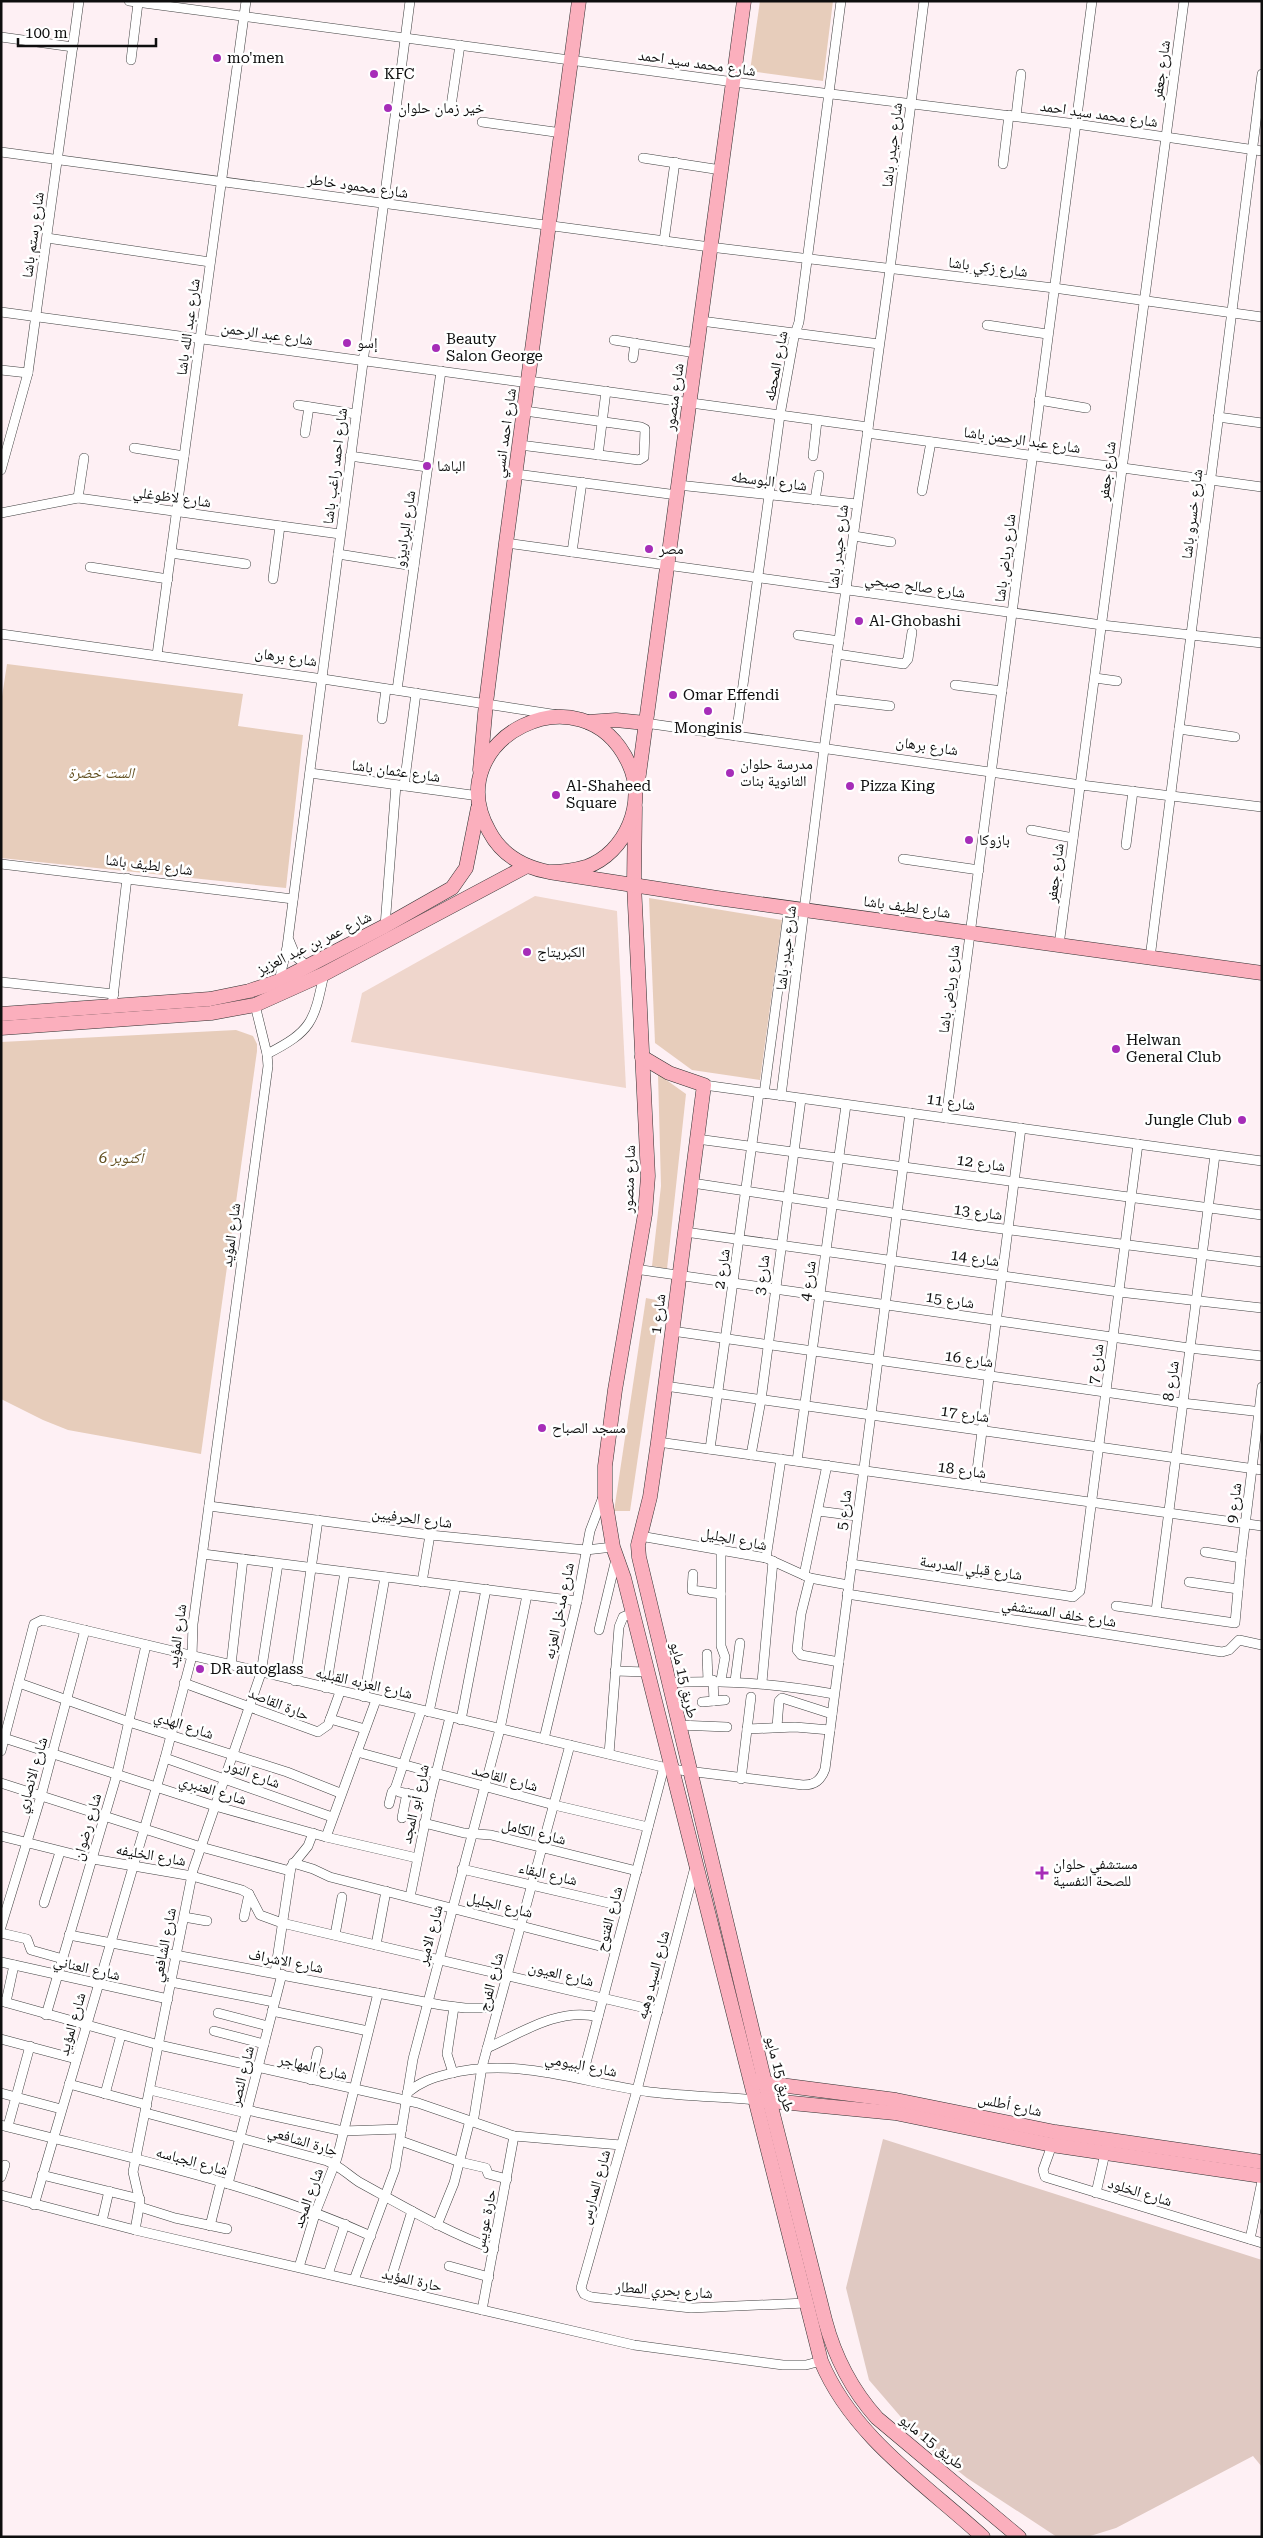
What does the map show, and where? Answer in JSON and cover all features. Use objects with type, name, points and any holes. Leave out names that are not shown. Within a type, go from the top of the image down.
[{"type":"street","name":"شارع رستم باشا","points":[[1,470],[28,374],[79,1]]},
{"type":"street","name":"شارع عبد الله باشا","points":[[157,655],[246,1]]},
{"type":"street","name":"شارع احمد راغب باشا","points":[[279,981],[288,935],[323,679],[350,456],[410,1]]},
{"type":"street","name":"شارع احمد انسي","points":[[480,781],[486,703],[506,543],[579,1]]},
{"type":"street","name":"شارع منصور","points":[[599,1630],[615,1552],[605,1491],[606,1450],[614,1390],[647,1195],[634,884],[635,802],[744,1]]},
{"type":"street","name":"شارع المحطه","points":[[736,736],[780,416],[795,333],[799,322],[841,1]]},
{"type":"street","name":"شارع حيدر باشا","points":[[781,1096],[824,749],[890,269],[924,1]]},
{"type":"street","name":"شارع رياض باشا","points":[[946,1118],[1092,1]]},
{"type":"street","name":"شارع جعفر","points":[[1059,945],[1184,1]]},
{"type":"street","points":[[131,60],[134,2]]},
{"type":"street","name":"شارع محمد سيد احمد","points":[[134,2],[734,82],[1076,124],[1257,150]]},
{"type":"street","points":[[1,37],[73,47]]},
{"type":"street","points":[[451,106],[460,45]]},
{"type":"street","points":[[1003,164],[1021,74]]},
{"type":"street","name":"شارع خسرو باشا","points":[[1150,958],[1218,417],[1257,150],[1262,74]]},
{"type":"street","points":[[482,122],[562,133]]},
{"type":"street","name":"شارع محمود خاطر","points":[[1,152],[710,247]]},
{"type":"street","points":[[643,158],[722,170]]},
{"type":"street","points":[[664,241],[675,162]]},
{"type":"street","points":[[47,238],[210,262]]},
{"type":"street","name":"شارع زكي باشا","points":[[710,247],[1054,288],[1262,316]]},
{"type":"street","name":"شارع عبد الرحمن","points":[[1,312],[441,372],[606,391],[690,403]]},
{"type":"street","points":[[701,321],[879,344]]},
{"type":"street","points":[[987,325],[1047,334]]},
{"type":"street","points":[[614,340],[696,353]]},
{"type":"street","points":[[633,358],[635,343]]},
{"type":"street","points":[[1,370],[28,374]]},
{"type":"street","name":"شارع البراديزو","points":[[397,690],[441,372]]},
{"type":"street","points":[[598,455],[606,391]]},
{"type":"street","points":[[1039,400],[1086,408]]},
{"type":"street","name":"شارع عبد الرحمن باشا","points":[[690,403],[817,421],[931,442],[1262,487]]},
{"type":"street","points":[[298,405],[356,414]]},
{"type":"street","points":[[305,433],[309,408]]},
{"type":"street","points":[[520,445],[641,460],[644,457],[647,434],[644,428],[524,410]]},
{"type":"street","points":[[1218,417],[1262,423]]},
{"type":"street","points":[[813,456],[817,421]]},
{"type":"street","points":[[922,491],[931,442]]},
{"type":"street","points":[[134,448],[184,456]]},
{"type":"street","points":[[350,456],[427,467]]},
{"type":"street","points":[[78,498],[84,458]]},
{"type":"street","name":"شارع البوسطه","points":[[516,474],[582,482],[769,495],[857,504]]},
{"type":"street","points":[[815,500],[819,474]]},
{"type":"street","points":[[572,552],[582,482]]},
{"type":"street","name":"شارع لاظوغلي","points":[[1,513],[78,498],[340,534]]},
{"type":"street","points":[[273,579],[280,526]]},
{"type":"street","points":[[854,536],[891,542]]},
{"type":"street","name":"شارع صالح صبحي","points":[[506,543],[1102,625],[1262,643]]},
{"type":"street","points":[[171,553],[246,564]]},
{"type":"street","points":[[338,554],[414,566]]},
{"type":"street","points":[[90,567],[168,579]]},
{"type":"street","points":[[837,654],[904,664],[908,658],[912,632]]},
{"type":"street","name":"شارع برهان","points":[[1,634],[386,688],[565,716]]},
{"type":"street","points":[[798,635],[839,641]]},
{"type":"street","points":[[1095,678],[1117,682]]},
{"type":"street","points":[[955,685],[1002,691]]},
{"type":"street","points":[[382,720],[386,688]]},
{"type":"street","points":[[385,926],[400,786],[416,693]]},
{"type":"street","points":[[831,699],[890,706]]},
{"type":"street","points":[[565,716],[588,722],[614,740],[623,752],[635,781],[635,802],[629,826],[619,843],[604,857],[587,866],[568,872],[548,872],[527,866],[509,856],[494,841],[484,823],[479,799],[480,781],[485,762],[496,746],[510,732],[527,722],[546,717],[565,716]]},
{"type":"street","name":"شارع برهان","points":[[588,722],[616,720],[646,723],[1081,785],[1262,807]]},
{"type":"street","points":[[1179,729],[1235,737]]},
{"type":"street","name":"شارع عثمان باشا","points":[[310,773],[479,799]]},
{"type":"street","points":[[1126,845],[1133,791]]},
{"type":"street","name":"شارع عمر بن عبد العزيز","points":[[1,1014],[113,1000],[210,999],[248,991],[279,981],[442,896],[460,879],[469,856],[479,799]]},
{"type":"street","points":[[1031,830],[1073,838]]},
{"type":"street","points":[[903,859],[979,870]]},
{"type":"street","name":"شارع لطيف باشا","points":[[1,864],[293,899]]},
{"type":"street","name":"شارع عمر بن عبد العزيز","points":[[1,1028],[211,1013],[255,1005],[324,974],[527,866]]},
{"type":"street","name":"شارع لطيف باشا","points":[[548,872],[1262,973]]},
{"type":"street","points":[[1,982],[113,1000],[127,878]]},
{"type":"street","name":"شارع 2","points":[[710,1449],[752,1146],[762,1093],[789,907]]},
{"type":"street","points":[[288,935],[292,950],[301,962],[308,966]]},
{"type":"street","points":[[267,1054],[287,1044],[306,1030],[316,1011],[324,974]]},
{"type":"street","name":"شارع المؤيد","points":[[34,2205],[165,1758],[169,1734],[192,1656],[193,1624],[268,1066],[267,1054],[255,1005]]},
{"type":"street","name":"شارع 11","points":[[642,1057],[669,1073],[704,1085],[1262,1161]]},
{"type":"street","name":"شارع 1","points":[[639,1541],[650,1497],[658,1442],[704,1085]]},
{"type":"street","name":"شارع 3","points":[[751,1455],[761,1400],[780,1245],[801,1098]]},
{"type":"street","name":"شارع 4","points":[[797,1461],[846,1105]]},
{"type":"street","name":"شارع 5","points":[[690,1773],[803,1785],[815,1783],[825,1769],[910,1113]]},
{"type":"street","points":[[975,1486],[1020,1128]]},
{"type":"street","name":"شارع 12","points":[[697,1139],[1262,1215]]},
{"type":"street","name":"شارع 7","points":[[1081,1587],[1138,1144]]},
{"type":"street","name":"شارع 8","points":[[1156,1611],[1174,1458],[1215,1154]]},
{"type":"street","name":"شارع 13","points":[[692,1183],[1008,1230],[1202,1256],[1262,1262]]},
{"type":"street","name":"شارع 14","points":[[685,1232],[1119,1292],[1262,1308]]},
{"type":"street","name":"شارع 15","points":[[635,1269],[1189,1348],[1262,1356]]},
{"type":"street","name":"شارع 16","points":[[672,1331],[1182,1403],[1260,1412]]},
{"type":"street","name":"شارع 17","points":[[665,1386],[1262,1470]]},
{"type":"street","name":"شارع 9","points":[[1156,1611],[1235,1623],[1262,1387]]},
{"type":"street","name":"شارع 18","points":[[658,1442],[1262,1526]]},
{"type":"street","points":[[762,1682],[770,1560],[781,1459]]},
{"type":"street","points":[[827,1466],[807,1576],[797,1650],[801,1655],[838,1662]]},
{"type":"street","name":"شارع مدخل العزبه","points":[[544,1739],[577,1601],[586,1550],[605,1491]]},
{"type":"street","name":"شارع الحرفيين","points":[[209,1506],[430,1535],[615,1552]]},
{"type":"street","points":[[818,1511],[857,1516]]},
{"type":"street","points":[[295,1681],[318,1520]]},
{"type":"street","points":[[422,1582],[430,1535]]},
{"type":"street","points":[[615,1552],[639,1541]]},
{"type":"street","name":"شارع الجليل","points":[[639,1541],[720,1551],[770,1560],[807,1576],[848,1590]]},
{"type":"street","name":"طريق 15 مايو","points":[[639,1541],[668,1683],[765,2083],[763,2100],[806,2303],[821,2361],[834,2390],[862,2426],[983,2537]]},
{"type":"street","points":[[714,1680],[726,1657],[720,1646],[720,1551]]},
{"type":"street","name":"طريق 15 مايو","points":[[615,1552],[647,1672],[668,1768],[696,1866],[750,2081],[763,2100],[830,2339],[844,2373],[877,2418],[1019,2537]]},
{"type":"street","points":[[1205,1552],[1241,1558]]},
{"type":"street","points":[[203,1554],[577,1601]]},
{"type":"street","points":[[231,1665],[243,1559]]},
{"type":"street","name":"شارع الشافعي","points":[[135,2230],[140,2203],[134,2181],[135,2160],[192,1876],[261,1673],[278,1564]]},
{"type":"street","name":"شارع قبلي المدرسة","points":[[851,1564],[1068,1596],[1077,1595],[1081,1587]]},
{"type":"street","points":[[326,1688],[346,1572]]},
{"type":"street","points":[[693,1574],[692,1590],[720,1594]]},
{"type":"street","points":[[364,1697],[385,1577]]},
{"type":"street","points":[[1189,1582],[1238,1589]]},
{"type":"street","points":[[389,1804],[402,1766],[425,1712],[456,1586]]},
{"type":"street","points":[[461,1720],[486,1589]]},
{"type":"street","name":"شارع خلف المستشفي","points":[[848,1590],[1222,1652],[1228,1650],[1239,1640],[1262,1645]]},
{"type":"street","name":"شارع الامير","points":[[354,2280],[386,2196],[401,2141],[411,2068],[438,1959],[500,1729],[527,1595]]},
{"type":"street","points":[[1116,1606],[1156,1611]]},
{"type":"street","points":[[609,1754],[620,1622],[627,1614],[632,1613]]},
{"type":"street","name":"شارع العزبه القبليه","points":[[20,1683],[34,1624],[42,1620],[340,1692],[690,1773]]},
{"type":"street","name":"شارع الانصاري","points":[[1,1927],[53,1754],[85,1630]]},
{"type":"street","points":[[735,1680],[740,1643]]},
{"type":"street","name":"شارع رضوان","points":[[46,2015],[117,1774],[146,1645]]},
{"type":"street","points":[[707,1654],[714,1680],[714,1701]]},
{"type":"street","points":[[615,1671],[647,1672]]},
{"type":"street","points":[[668,1683],[735,1680],[762,1682],[834,1694]]},
{"type":"street","points":[[1,1751],[20,1683]]},
{"type":"street","name":"شارع الهدي","points":[[20,1683],[129,1722],[287,1772],[340,1793]]},
{"type":"street","name":"حارة القاصد","points":[[184,1683],[250,1706],[314,1732],[325,1729],[340,1692]]},
{"type":"street","points":[[740,1778],[751,1697]]},
{"type":"street","points":[[777,1727],[779,1701],[782,1698],[832,1714]]},
{"type":"street","points":[[326,1837],[340,1793],[376,1700]]},
{"type":"street","points":[[702,1702],[725,1700]]},
{"type":"street","name":"شارع أبو المجد","points":[[410,1897],[424,1823],[450,1717]]},
{"type":"street","points":[[330,1719],[365,1729]]},
{"type":"street","points":[[678,1725],[726,1727]]},
{"type":"street","points":[[747,1729],[777,1727],[830,1730]]},
{"type":"street","name":"شارع العنبري","points":[[4,1738],[215,1806],[326,1837],[417,1858]]},
{"type":"street","name":"شارع الفرج","points":[[437,2225],[451,2194],[474,2116],[482,2067],[570,1745]]},
{"type":"street","name":"شارع القاصد","points":[[357,1752],[402,1766],[648,1828]]},
{"type":"street","name":"شارع النور","points":[[165,1758],[332,1817]]},
{"type":"street","name":"شارع الفتوح","points":[[582,2078],[626,1907],[648,1828],[668,1768]]},
{"type":"street","name":"شارع الجليل","points":[[1,1783],[201,1847],[291,1867],[313,1869],[330,1877],[521,1924],[615,1950]]},
{"type":"street","points":[[396,1787],[397,1792],[430,1798]]},
{"type":"street","points":[[402,1818],[407,1794]]},
{"type":"street","name":"شارع الكامل","points":[[424,1823],[471,1834],[491,1835],[637,1871]]},
{"type":"street","points":[[291,1867],[308,1846],[312,1833]]},
{"type":"street","name":"شارع الخليفه","points":[[1,1836],[92,1859],[192,1876],[249,1894]]},
{"type":"street","points":[[44,1903],[60,1852]]},
{"type":"street","name":"شارع السيد وهبه","points":[[637,2090],[696,1866]]},
{"type":"street","name":"شارع النصر","points":[[210,2226],[240,2137],[273,2006],[282,1923],[291,1867]]},
{"type":"street","name":"شارع البقاء","points":[[462,1868],[626,1907]]},
{"type":"street","points":[[376,1945],[386,1891]]},
{"type":"street","points":[[249,1894],[260,1915],[282,1923]]},
{"type":"street","points":[[244,1917],[249,1894]]},
{"type":"street","points":[[335,1935],[342,1897]]},
{"type":"street","points":[[184,1917],[207,1921]]},
{"type":"street","name":"شارع العيون","points":[[282,1923],[658,2011]]},
{"type":"street","points":[[1,1933],[27,1939],[31,1950],[63,1958]]},
{"type":"street","name":"شارع الاشراف","points":[[69,1935],[454,2007],[498,2008]]},
{"type":"street","name":"شارع العناني","points":[[1,1962],[168,1999]]},
{"type":"street","points":[[4,2002],[14,1965]]},
{"type":"street","points":[[171,1982],[368,2031]]},
{"type":"street","name":"شارع المجد","points":[[300,2267],[316,2211],[335,2164],[378,1993]]},
{"type":"street","name":"شارع المهاجر","points":[[4,2002],[158,2045],[258,2069],[353,2090],[407,2097],[472,2120],[492,2130],[514,2136],[621,2144]]},
{"type":"street","points":[[453,2073],[447,2054],[454,2007]]},
{"type":"street","points":[[218,2013],[268,2026]]},
{"type":"street","points":[[487,2048],[564,2015],[581,2014],[598,2017]]},
{"type":"street","points":[[214,2031],[264,2044]]},
{"type":"street","points":[[105,2094],[121,2035]]},
{"type":"street","points":[[1,2038],[76,2059]]},
{"type":"street","points":[[4,2125],[16,2097],[30,2046]]},
{"type":"street","points":[[311,2080],[318,2051]]},
{"type":"street","name":"شارع البيومي","points":[[407,2097],[424,2082],[482,2067],[535,2070],[637,2090],[763,2100]]},
{"type":"street","name":"شارع أطلس","points":[[750,2081],[896,2100],[1054,2132],[1262,2162]]},
{"type":"street","name":"حارة الشافعي","points":[[69,2084],[105,2094],[146,2109],[240,2137],[303,2153],[335,2164],[356,2180],[437,2225],[494,2250]]},
{"type":"street","points":[[150,2090],[343,2131],[402,2129]]},
{"type":"street","name":"شارع المدارس","points":[[582,2291],[582,2281],[637,2090]]},
{"type":"street","points":[[1,2092],[61,2109]]},
{"type":"street","name":"شارع أطلس","points":[[763,2100],[895,2113],[1052,2145],[1262,2176]]},
{"type":"street","name":"شارع الجباسه","points":[[4,2125],[224,2183],[316,2211],[371,2236]]},
{"type":"street","name":"حارة عويس","points":[[482,2310],[514,2136]]},
{"type":"street","points":[[1096,2193],[1108,2139]]},
{"type":"street","points":[[401,2141],[460,2162],[486,2168],[488,2174],[507,2179]]},
{"type":"street","name":"شارع الخلود","points":[[1052,2145],[1043,2175],[1262,2243]]},
{"type":"street","points":[[1,2177],[5,2165]]},
{"type":"street","points":[[42,2176],[109,2191],[210,2226],[227,2229]]},
{"type":"street","points":[[1250,2239],[1262,2182]]},
{"type":"street","points":[[102,2222],[109,2191]]},
{"type":"street","name":"حارة المؤيد","points":[[1,2195],[135,2230],[648,2347],[783,2366],[806,2365],[821,2361]]},
{"type":"street","points":[[388,2288],[412,2211]]},
{"type":"street","points":[[328,2274],[345,2224]]},
{"type":"street","points":[[449,2266],[488,2277]]},
{"type":"street","name":"شارع بحري المطار","points":[[582,2291],[587,2296],[594,2298],[691,2308],[806,2303]]},
{"type":"street","points":[[862,2426],[877,2418]]},
{"type":"green space","points":[[760,1],[833,1],[823,81],[750,71]]},
{"type":"green space","name":"الست خضرة","points":[[7,664],[243,694],[238,726],[303,735],[286,888],[1,858],[1,703]]},
{"type":"green space","points":[[649,898],[782,920],[760,1080],[692,1070],[655,1043]]},
{"type":"green space","name":"6 أكتوبر","points":[[236,1030],[253,1036],[257,1044],[257,1051],[201,1454],[68,1430],[1,1399],[1,1042]]},
{"type":"green space","points":[[658,1074],[686,1094],[667,1269],[652,1266],[661,1186]]},
{"type":"green space","points":[[646,1298],[661,1301],[630,1511],[614,1511]]},
{"type":"shaded area","name":"الكبريتاج","points":[[535,896],[617,911],[626,1088],[351,1042],[362,993]]},
{"type":"shaded area","points":[[883,2139],[1262,2260],[1262,2467],[1253,2456],[1116,2528],[1087,2537],[1057,2537],[967,2478],[925,2445],[869,2380],[846,2288]]},
{"type":"place","name":"mo'men","points":[[217,58]]},
{"type":"place","name":"KFC","points":[[374,74]]},
{"type":"place","name":"خير زمان حلوان","points":[[388,108]]},
{"type":"place","name":"إسو","points":[[347,343]]},
{"type":"place","name":"Beauty Salon George","points":[[436,348]]},
{"type":"place","name":"الباشا","points":[[427,466]]},
{"type":"place","name":"مصر","points":[[649,549]]},
{"type":"place","name":"Al-Ghobashi","points":[[859,621]]},
{"type":"place","name":"Omar Effendi","points":[[673,695]]},
{"type":"place","name":"Monginis","points":[[708,711]]},
{"type":"place","name":"مدرسة حلوان الثانوية بنات","points":[[730,773]]},
{"type":"place","name":"Pizza King","points":[[850,786]]},
{"type":"place","name":"Al-Shaheed Square","points":[[556,795]]},
{"type":"place","name":"بازوكا","points":[[969,840]]},
{"type":"place","name":"الكبريتاج","points":[[527,952]]},
{"type":"place","name":"Helwan General Club","points":[[1116,1049]]},
{"type":"place","name":"Jungle Club","points":[[1242,1120]]},
{"type":"place","name":"مسجد الصباح","points":[[542,1428]]},
{"type":"place","name":"DR autoglass","points":[[200,1669]]},
{"type":"place","name":"مستشفي حلوان للصحة النفسية","points":[[1042,1873]]}]
